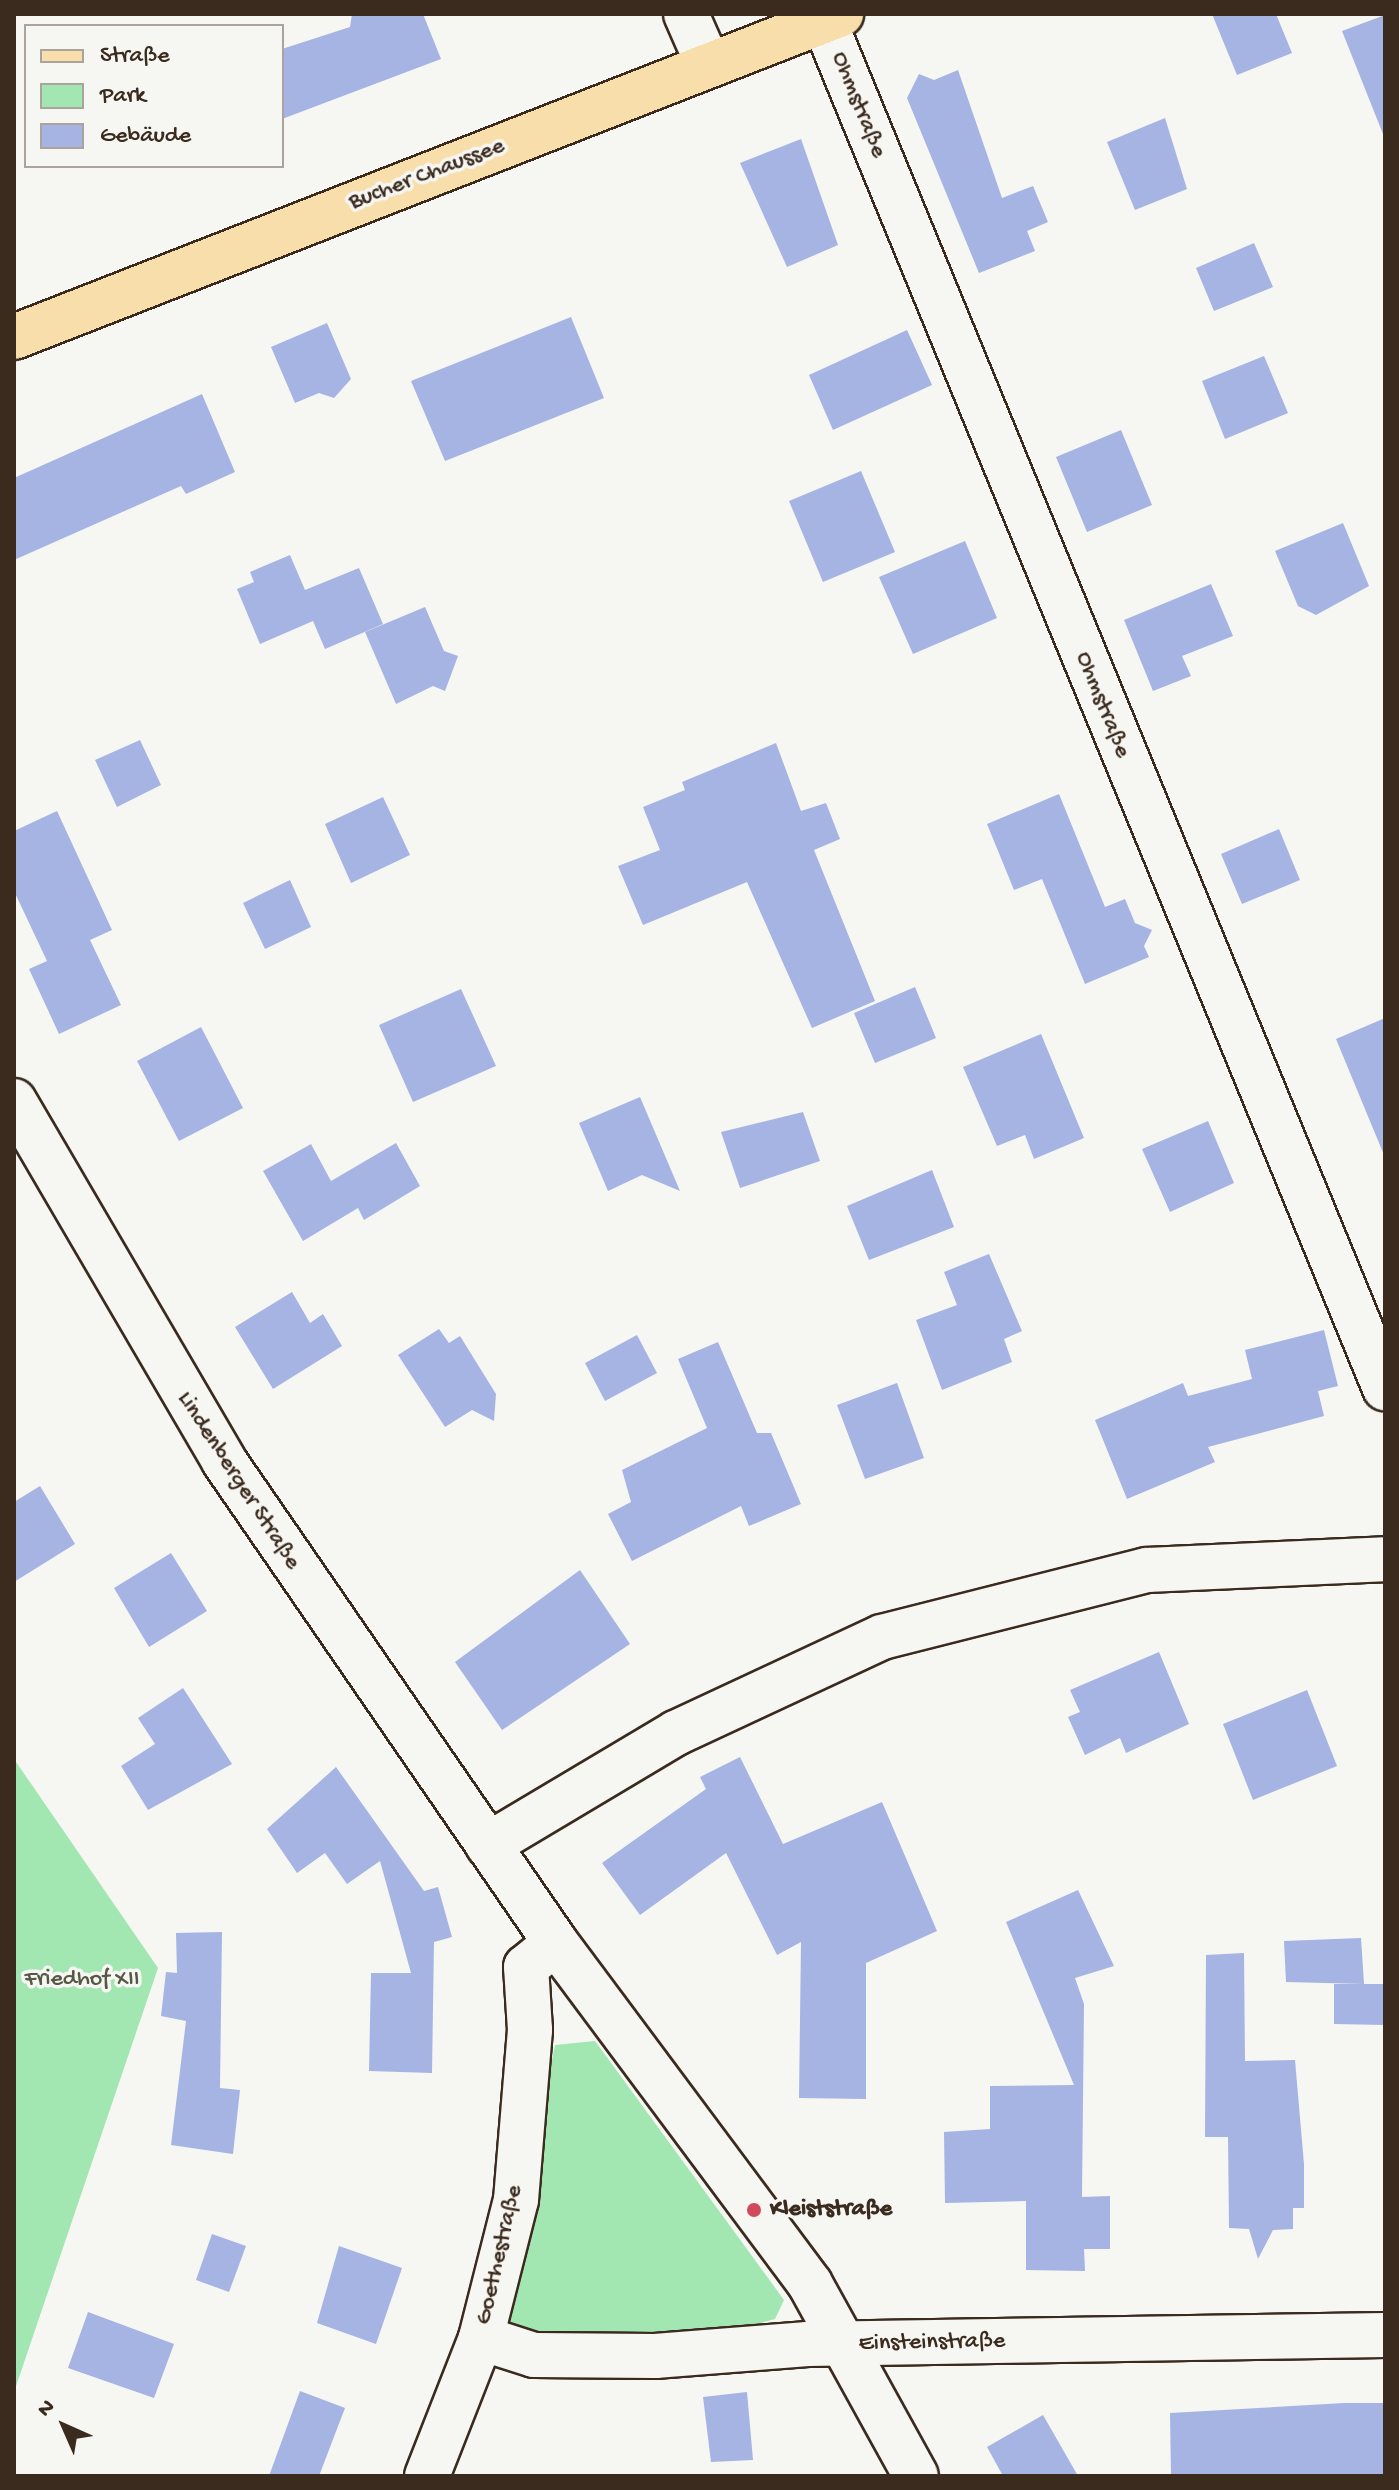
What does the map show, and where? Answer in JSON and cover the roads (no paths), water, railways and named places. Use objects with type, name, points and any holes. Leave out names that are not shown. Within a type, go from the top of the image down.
[{"type":"main road","name":"Bucher Chaussee","points":[[14,337],[832,17]]},
{"type":"street","points":[[686,14],[708,64]]},
{"type":"street","name":"Ohmstraße","points":[[832,17],[1385,1388]]},
{"type":"street","name":"Lindenberger Straße","points":[[14,1101],[224,1461],[488,1845]]},
{"type":"street","points":[[916,2476],[848,2345],[488,1845],[676,1733],[882,1637],[1147,1570],[1385,1559]]},
{"type":"street","name":"Goethestraße","points":[[427,2476],[481,2338],[516,2200],[530,2030],[526,1967],[556,1943]]},
{"type":"street","name":"Einsteinstraße","points":[[481,2338],[534,2355],[848,2345],[1385,2335]]},
{"type":"place","name":"Kleiststraße","points":[[754,2210]]},
{"type":"park label","name":"Friedhof XII","points":[[82,1980]]}]
